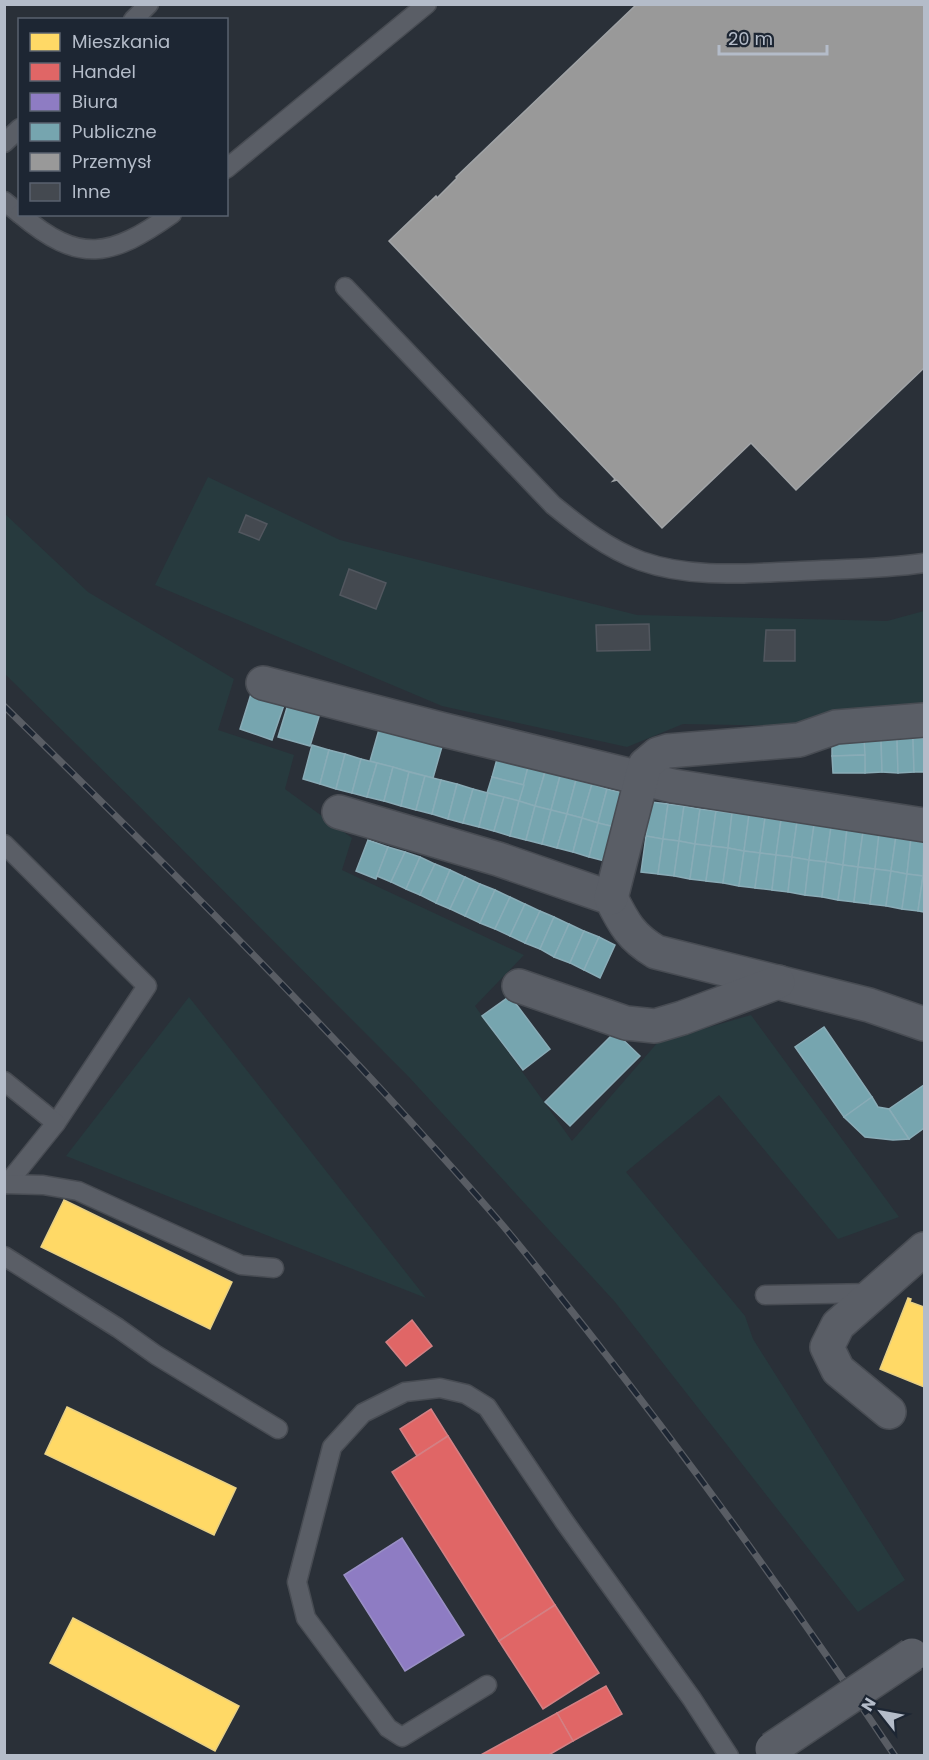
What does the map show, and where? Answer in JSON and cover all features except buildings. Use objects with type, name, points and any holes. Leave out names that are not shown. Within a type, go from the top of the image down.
[{"type":"street","points":[[263,683],[673,786],[924,825]]},
{"type":"street","points":[[924,720],[836,727],[800,740],[668,751],[652,758],[645,765],[611,898],[626,927],[639,942],[656,952],[868,1005],[924,1024]]},
{"type":"street","points":[[339,812],[498,859],[611,898]]},
{"type":"street","points":[[519,986],[626,1023],[655,1026],[778,982]]},
{"type":"street","points":[[889,1412],[838,1370],[827,1347],[838,1325],[924,1249]]},
{"type":"street","points":[[772,1749],[912,1655]]},
{"type":"lane","points":[[135,18],[149,4]]},
{"type":"lane","points":[[228,168],[427,4]]},
{"type":"lane","points":[[4,142],[18,130]]},
{"type":"lane","points":[[4,201],[18,212]]},
{"type":"lane","points":[[22,216],[40,231],[65,245],[87,249],[109,249],[128,242],[168,216]]},
{"type":"lane","points":[[345,287],[553,505],[589,533],[625,555],[664,567],[719,574],[924,563]]},
{"type":"lane","points":[[4,844],[147,986],[56,1123],[6,1184]]},
{"type":"lane","points":[[4,1081],[56,1123]]},
{"type":"lane","points":[[6,1184],[44,1185],[78,1191],[241,1265],[274,1268]]},
{"type":"lane","points":[[4,1256],[278,1429]]},
{"type":"lane","points":[[765,1295],[875,1293]]},
{"type":"lane","points":[[487,1685],[402,1737],[388,1728],[306,1618],[297,1582],[332,1447],[363,1413],[405,1392],[440,1388],[466,1394],[487,1407],[564,1521],[692,1699],[729,1755]]},
{"type":"green space","points":[[208,477],[340,540],[637,615],[887,621],[924,611],[924,706],[794,726],[683,724],[627,747],[442,706],[155,585]]},
{"type":"green space","points":[[4,513],[88,592],[234,679],[218,730],[294,755],[285,789],[352,838],[342,870],[524,955],[475,1006],[572,1141],[658,1042],[751,1015],[899,1217],[838,1239],[719,1095],[626,1172],[745,1316],[753,1339],[905,1580],[858,1612],[615,1302],[408,1076],[5,674]]},
{"type":"green space","points":[[189,997],[426,1298],[66,1156]]},
{"type":"railway","points":[[4,706],[132,832],[319,1023],[499,1221],[627,1381],[706,1486],[821,1647],[895,1756]]}]
